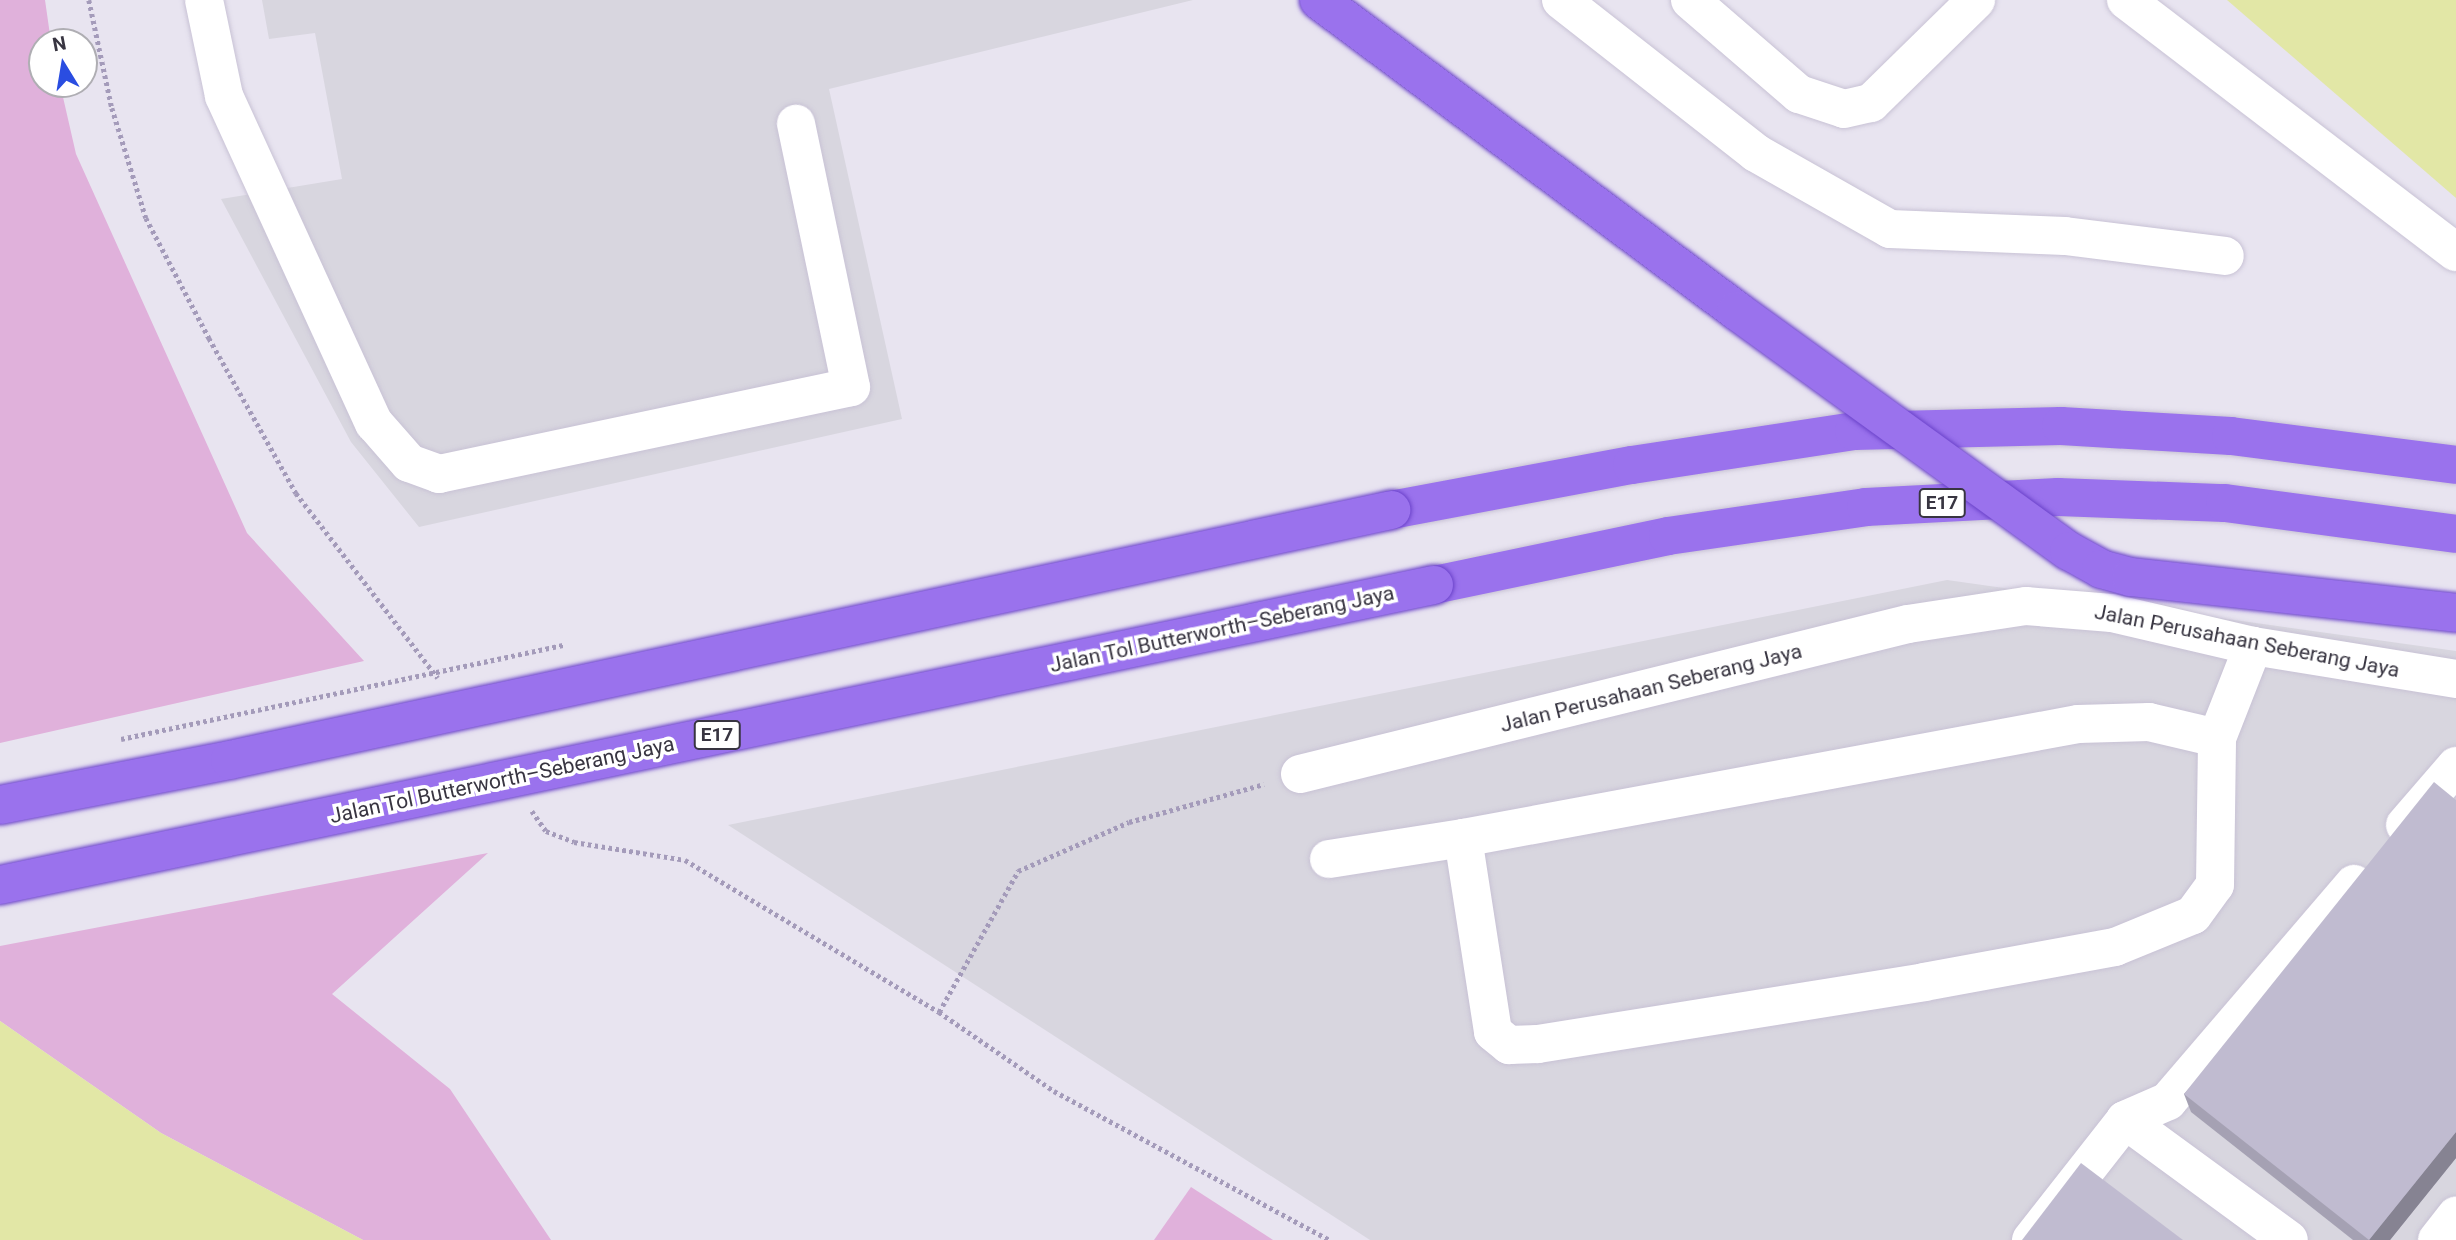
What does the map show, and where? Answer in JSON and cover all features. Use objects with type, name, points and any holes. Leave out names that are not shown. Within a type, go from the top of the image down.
[{"type":"highway","points":[[1319,0],[1737,311],[2068,551],[2101,569],[2131,577],[2456,612]]},
{"type":"highway","points":[[0,805],[230,760],[1391,510],[1632,465],[1854,431],[2061,426],[2231,436],[2456,465]]},
{"type":"highway","name":"Jalan Tol Butterworth–Seberang Jaya","points":[[0,886],[1668,536],[1866,507],[2058,497],[2225,503],[2456,534]]},
{"type":"street","points":[[204,0],[224,96],[374,422],[409,463],[439,474],[851,387],[796,124]]},
{"type":"street","points":[[1561,0],[1755,153],[1890,229],[2065,236],[2225,256]]},
{"type":"street","points":[[1690,0],[1799,94],[1844,109],[1871,103],[1976,0]]},
{"type":"street","points":[[2126,0],[2456,252]]},
{"type":"street","name":"Jalan Perusahaan Seberang Jaya","points":[[1300,774],[1909,624],[2026,606],[2112,613],[2253,646],[2456,679]]},
{"type":"street","points":[[1463,838],[1493,1032],[1509,1045],[1538,1044],[1924,982],[2115,947],[2193,915],[2215,885],[2217,738],[2253,646]]},
{"type":"street","points":[[1329,859],[1463,838],[2077,724],[2149,722],[2217,738]]},
{"type":"street","points":[[2031,1240],[2125,1120],[2168,1101],[2455,767]]},
{"type":"street","points":[[2125,1120],[2289,1240]]},
{"type":"street","points":[[2437,1240],[2456,1216]]},
{"type":"path","points":[[89,0],[112,108],[153,230],[296,493],[446,688]]},
{"type":"path","points":[[939,1012],[1018,871],[1129,822],[1300,774]]},
{"type":"path","points":[[530,809],[546,831],[574,842],[685,860],[939,1012],[1054,1091],[1330,1240]]},
{"type":"shaded area","points":[[0,0],[45,0],[49,28],[28,28],[28,98],[63,98],[76,154],[247,533],[364,661],[0,743]]},
{"type":"shaded area","points":[[262,0],[1193,0],[829,89],[902,419],[419,527],[351,442],[221,199],[342,179],[315,33],[269,39]]},
{"type":"shaded area","points":[[2227,0],[2456,0],[2456,198]]},
{"type":"shaded area","points":[[1947,580],[2456,651],[2456,1240],[1370,1240],[728,825]]},
{"type":"shaded area","points":[[488,853],[332,994],[450,1089],[551,1240],[363,1240],[161,1133],[0,1021],[0,946]]},
{"type":"shaded area","points":[[0,1021],[161,1133],[363,1240],[0,1240]]},
{"type":"shaded area","points":[[1191,1187],[1273,1240],[1154,1240]]},
{"type":"building","points":[[2434,782],[2456,800],[2456,1132],[2369,1240],[2184,1094]]},
{"type":"building","points":[[2081,1163],[2183,1240],[2022,1240]]}]
